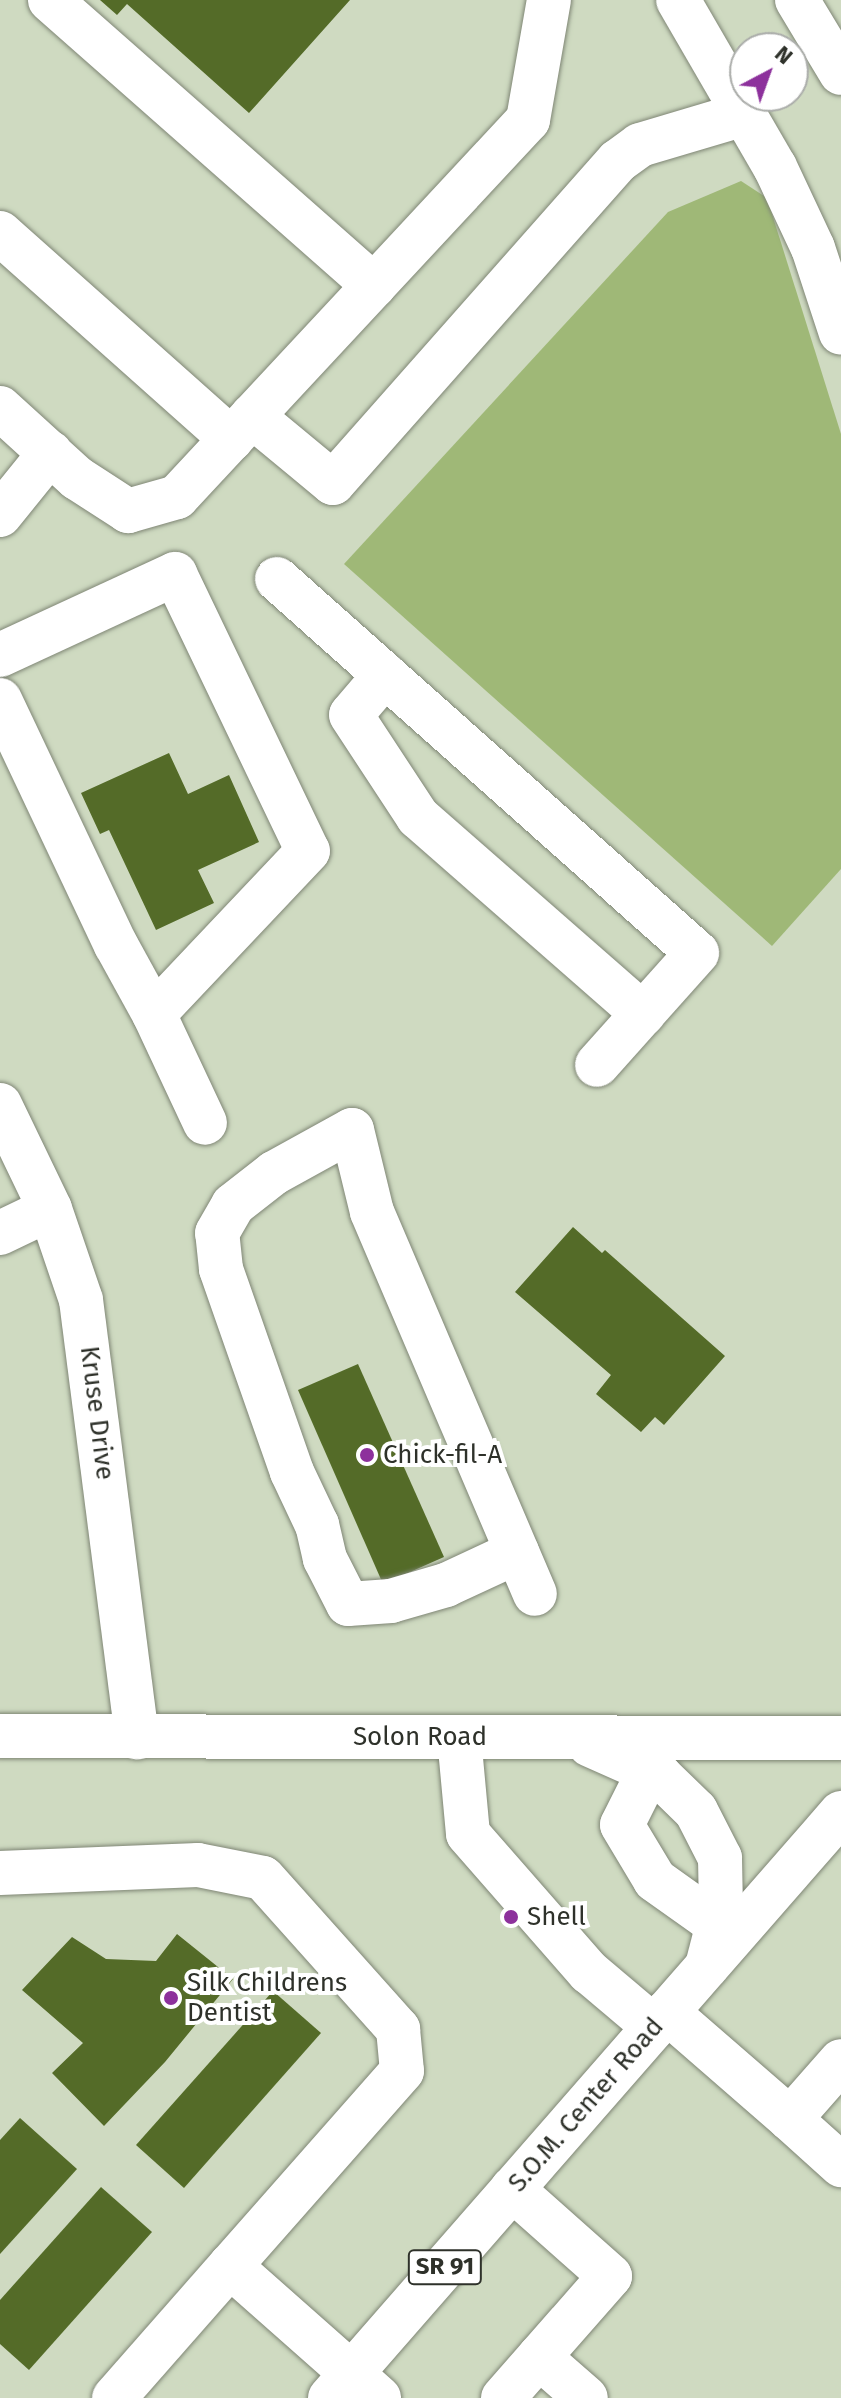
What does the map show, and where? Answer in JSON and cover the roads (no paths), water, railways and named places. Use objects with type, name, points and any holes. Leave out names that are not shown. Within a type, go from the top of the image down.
[{"type":"street","points":[[50,0],[374,286]]},
{"type":"street","points":[[0,408],[77,478],[128,511],[177,497],[528,120],[549,0]]},
{"type":"street","points":[[678,0],[775,167],[813,248],[841,333]]},
{"type":"street","points":[[797,0],[841,73]]},
{"type":"street","points":[[0,233],[241,428],[333,483],[618,161],[640,145],[744,114]]},
{"type":"street","points":[[0,515],[50,453]]},
{"type":"street","points":[[0,655],[175,574],[308,851],[154,1014]]},
{"type":"street","points":[[277,579],[697,953],[597,1065]]},
{"type":"street","points":[[385,675],[351,715],[418,817],[643,1014]]},
{"type":"street","points":[[0,700],[116,945],[154,1014],[205,1123]]},
{"type":"street","name":"Kruse Drive","points":[[0,1105],[50,1209],[81,1300],[137,1737]]},
{"type":"street","points":[[517,1552],[446,1585],[391,1601],[348,1604],[325,1559],[317,1525],[292,1472],[221,1269],[217,1233],[233,1205],[274,1173],[352,1130],[372,1212],[535,1594]]},
{"type":"street","points":[[0,1233],[50,1209]]},
{"type":"street","name":"Solon Road","points":[[0,1736],[841,1738]]},
{"type":"street","points":[[459,1737],[468,1834],[589,1972],[661,2020],[790,2119],[841,2165]]},
{"type":"street","points":[[573,1737],[660,1776],[696,1811],[720,1858],[721,1912],[712,1946]]},
{"type":"street","points":[[649,1771],[622,1825],[655,1880],[712,1946]]},
{"type":"street","name":"S.O.M. Center Road","points":[[354,2389],[512,2189],[661,2020],[712,1946],[841,1813]]},
{"type":"street","points":[[0,1873],[198,1865],[263,1878],[398,2029],[402,2071],[114,2398]]},
{"type":"street","points":[[790,2119],[841,2061]]},
{"type":"street","points":[[503,2398],[610,2276],[512,2189]]},
{"type":"street","points":[[230,2266],[354,2389]]},
{"type":"street","points":[[539,2357],[586,2398]]},
{"type":"place","name":"Chick-fil-A","points":[[367,1455]]},
{"type":"place","name":"Shell","points":[[511,1917]]},
{"type":"place","name":"Silk Childrens Dentist","points":[[171,1998]]}]
